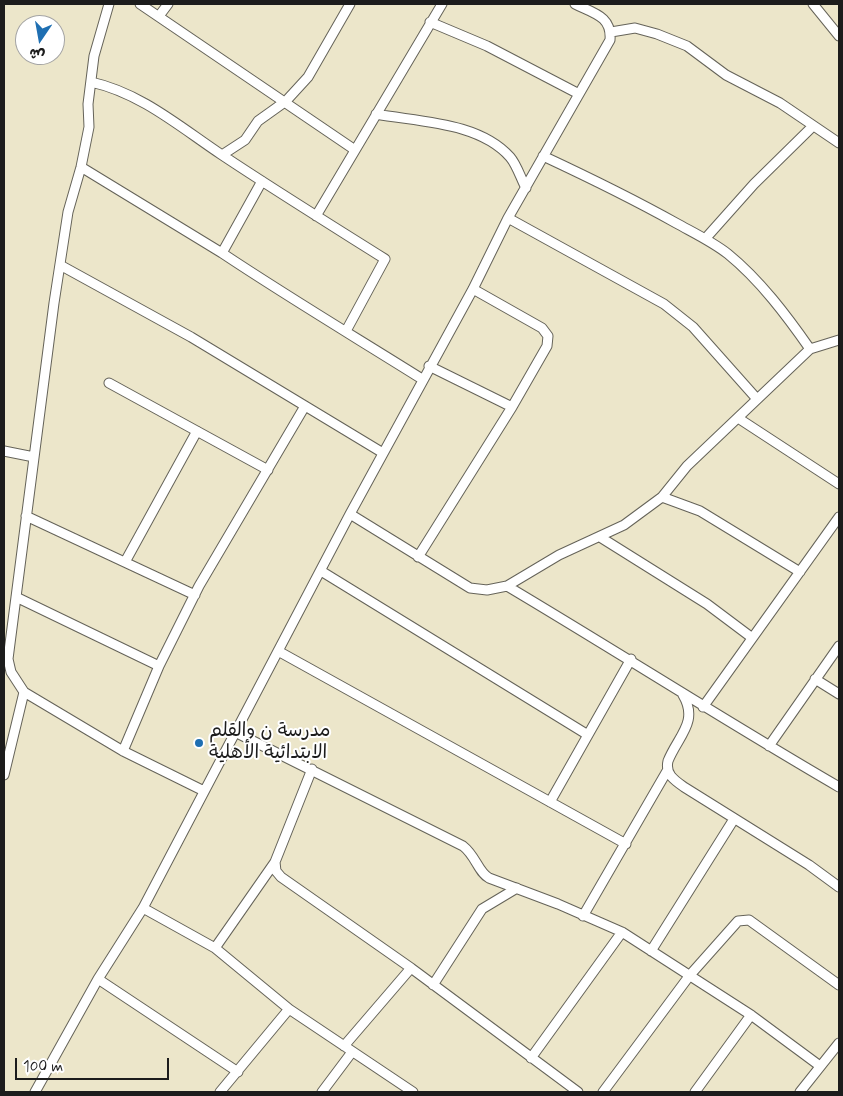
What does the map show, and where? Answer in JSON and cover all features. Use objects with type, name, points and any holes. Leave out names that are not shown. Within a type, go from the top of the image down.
[{"type":"street","points":[[109,4],[94,56],[90,82],[89,127],[81,167],[68,212],[26,516],[8,664],[24,692],[123,751],[204,791]]},
{"type":"street","points":[[140,4],[286,101],[355,150]]},
{"type":"street","points":[[159,16],[168,4]]},
{"type":"street","points":[[222,155],[245,140],[258,121],[286,101],[308,77],[350,4]]},
{"type":"street","points":[[316,216],[442,4]]},
{"type":"street","points":[[35,1092],[98,979],[143,908],[350,514],[429,366],[473,289],[508,218],[610,40],[611,32],[604,18],[575,4]]},
{"type":"street","points":[[813,4],[839,36]]},
{"type":"street","points":[[430,22],[487,46],[579,94]]},
{"type":"street","points":[[611,32],[635,28],[657,34],[687,46],[726,75],[780,103],[839,143]]},
{"type":"street","points":[[90,82],[117,89],[142,100],[222,155],[385,259],[346,331]]},
{"type":"street","points":[[376,114],[466,130],[492,142],[511,158],[526,188]]},
{"type":"street","points":[[705,239],[760,178],[813,126]]},
{"type":"street","points":[[543,156],[626,196],[705,239],[730,255],[790,320],[810,350]]},
{"type":"street","points":[[81,167],[422,379]]},
{"type":"street","points":[[222,254],[262,181]]},
{"type":"street","points":[[508,218],[664,304],[693,327],[757,399]]},
{"type":"street","points":[[60,265],[191,337],[383,453]]},
{"type":"street","points":[[418,557],[545,352],[548,336],[533,321],[473,289]]},
{"type":"street","points":[[350,514],[470,588],[487,590],[507,586],[559,554],[624,525],[662,497],[687,466],[810,350],[839,340]]},
{"type":"street","points":[[429,366],[512,407]]},
{"type":"street","points":[[109,383],[268,470]]},
{"type":"street","points":[[123,751],[159,666],[195,595],[305,406]]},
{"type":"street","points":[[738,418],[839,484]]},
{"type":"street","points":[[125,562],[197,431]]},
{"type":"street","points":[[4,451],[34,456]]},
{"type":"street","points":[[662,497],[700,511],[800,572]]},
{"type":"street","points":[[26,516],[195,595]]},
{"type":"street","points":[[703,707],[751,637],[839,517]]},
{"type":"street","points":[[600,537],[707,604],[751,637]]},
{"type":"street","points":[[321,571],[588,735]]},
{"type":"street","points":[[507,586],[630,659],[703,707],[839,787]]},
{"type":"street","points":[[16,597],[159,666]]},
{"type":"street","points":[[769,746],[839,646]]},
{"type":"street","points":[[278,651],[626,844]]},
{"type":"street","points":[[550,802],[630,659]]},
{"type":"street","points":[[815,679],[839,694]]},
{"type":"street","points":[[4,775],[24,692]]},
{"type":"street","points":[[583,916],[667,771],[668,760],[690,717],[690,707],[683,694]]},
{"type":"street","points":[[235,732],[463,846],[474,856],[485,876],[558,904],[622,932],[751,1015],[820,1066]]},
{"type":"street","points":[[215,948],[275,862],[312,769]]},
{"type":"street","points":[[667,771],[684,788],[809,865],[839,887]]},
{"type":"street","points":[[651,951],[734,819]]},
{"type":"street","points":[[275,862],[276,871],[281,877],[411,968],[578,1092]]},
{"type":"street","points":[[434,985],[482,909],[517,888]]},
{"type":"street","points":[[143,908],[215,948],[288,1009],[414,1092]]},
{"type":"street","points":[[603,1092],[690,975],[738,921],[749,920],[839,985]]},
{"type":"street","points":[[531,1058],[622,932]]},
{"type":"street","points":[[344,1046],[411,968]]},
{"type":"street","points":[[98,979],[238,1072]]},
{"type":"street","points":[[220,1092],[288,1009]]},
{"type":"street","points":[[696,1092],[751,1015]]},
{"type":"street","points":[[800,1092],[839,1042]]},
{"type":"street","points":[[322,1092],[352,1052]]},
{"type":"place","name":"مدرسة ن والقلم الابتدائية الأهلية","points":[[199,743]]}]
